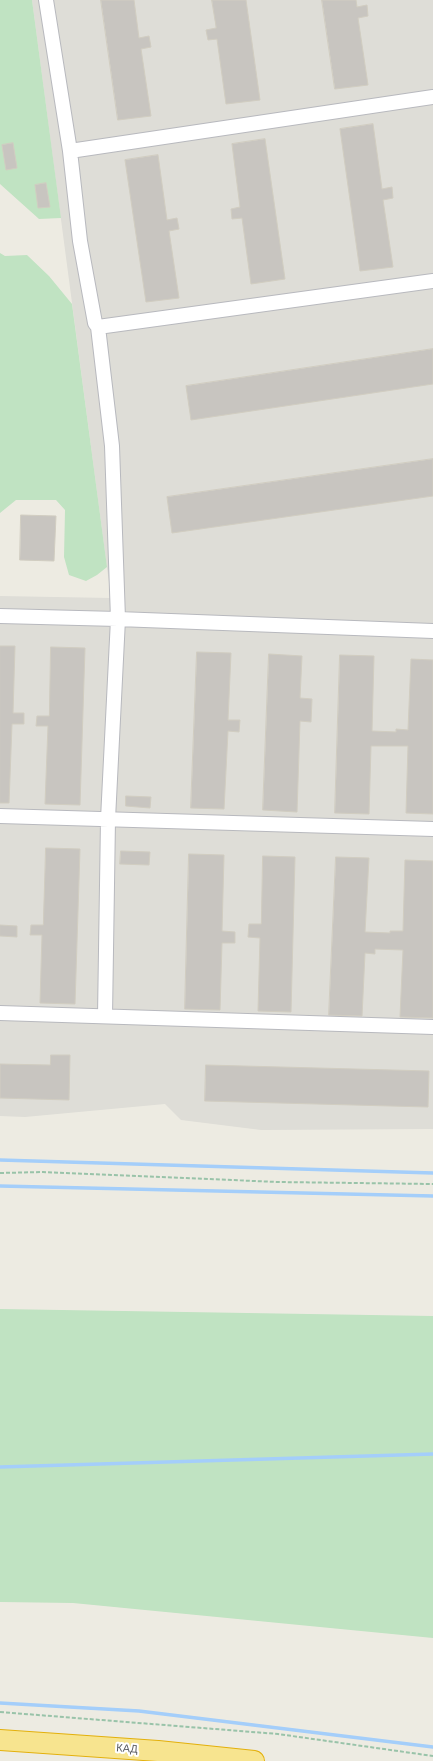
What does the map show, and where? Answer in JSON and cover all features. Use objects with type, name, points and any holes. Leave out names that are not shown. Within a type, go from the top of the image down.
[{"type":"highway","name":"КАД","points":[[0,1740],[158,1751],[254,1761]]},
{"type":"lane","points":[[46,0],[70,151],[80,241],[95,323],[98,327],[112,446],[118,619],[108,819],[105,1016]]},
{"type":"lane","points":[[70,151],[433,97]]},
{"type":"lane","points":[[98,327],[433,281]]},
{"type":"lane","points":[[0,616],[433,631]]},
{"type":"lane","points":[[0,816],[433,829]]},
{"type":"lane","points":[[0,1012],[433,1027]]},
{"type":"path","points":[[0,1173],[43,1172],[278,1182],[433,1184]]},
{"type":"path","points":[[0,1712],[278,1734],[433,1756]]},
{"type":"shaded area","points":[[32,0],[433,0],[433,1129],[261,1130],[181,1120],[165,1104],[25,1117],[0,1116],[0,596],[111,598]]},
{"type":"green space","points":[[0,0],[32,0],[61,218],[39,219],[0,184]]},
{"type":"green space","points":[[0,253],[5,256],[27,255],[49,276],[72,304],[107,567],[86,581],[69,575],[64,557],[65,510],[56,500],[16,500],[0,513]]},
{"type":"green space","points":[[0,1309],[433,1316],[433,1638],[73,1603],[0,1602]]},
{"type":"building","points":[[101,0],[134,0],[139,38],[149,36],[151,47],[141,49],[151,116],[118,120]]},
{"type":"building","points":[[212,0],[246,0],[260,100],[226,104],[217,39],[208,40],[206,30],[216,28]]},
{"type":"building","points":[[322,0],[356,0],[357,7],[367,5],[368,16],[358,18],[368,85],[335,89]]},
{"type":"building","points":[[373,124],[382,189],[392,187],[393,198],[383,200],[393,267],[360,271],[340,129]]},
{"type":"building","points":[[265,139],[285,279],[251,284],[242,218],[232,219],[231,209],[240,207],[232,144]]},
{"type":"building","points":[[13,143],[17,168],[6,170],[2,145]]},
{"type":"building","points":[[158,155],[167,220],[177,218],[179,229],[169,231],[179,298],[146,302],[125,160]]},
{"type":"building","points":[[46,183],[50,207],[38,208],[35,185]]},
{"type":"building","points":[[433,349],[433,384],[191,420],[186,386]]},
{"type":"building","points":[[433,459],[433,496],[172,533],[167,497]]},
{"type":"building","points":[[21,515],[56,516],[54,561],[20,560]]},
{"type":"building","points":[[0,646],[15,646],[13,713],[24,713],[24,724],[12,724],[9,803],[0,803]]},
{"type":"building","points":[[51,647],[85,648],[80,805],[45,804],[48,726],[36,726],[37,716],[49,716]]},
{"type":"building","points":[[197,652],[231,653],[228,720],[240,720],[239,732],[228,731],[224,809],[191,808]]},
{"type":"building","points":[[269,654],[302,656],[300,698],[312,699],[311,722],[300,721],[297,812],[263,810]]},
{"type":"building","points":[[340,655],[374,656],[372,731],[396,732],[396,729],[408,730],[411,659],[433,660],[433,814],[406,813],[408,746],[371,746],[369,814],[335,813]]},
{"type":"building","points":[[126,796],[151,797],[150,808],[126,806]]},
{"type":"building","points":[[46,848],[80,849],[75,1004],[40,1003],[42,935],[30,935],[31,925],[43,925]]},
{"type":"building","points":[[121,851],[150,852],[149,865],[120,864]]},
{"type":"building","points":[[189,854],[224,855],[222,931],[235,932],[235,943],[222,943],[220,1010],[185,1009]]},
{"type":"building","points":[[263,856],[295,857],[291,1012],[258,1011],[260,938],[248,937],[249,924],[261,924]]},
{"type":"building","points":[[336,857],[369,858],[365,932],[390,933],[390,931],[403,931],[405,860],[433,861],[433,1018],[400,1017],[403,950],[375,949],[375,954],[365,953],[362,1016],[329,1015]]},
{"type":"building","points":[[0,925],[17,926],[17,937],[0,936]]},
{"type":"building","points":[[51,1055],[70,1055],[69,1100],[0,1098],[0,1064],[50,1065]]},
{"type":"building","points":[[206,1065],[429,1071],[428,1107],[205,1101]]},
{"type":"waterway","points":[[0,1160],[433,1173]]},
{"type":"waterway","points":[[0,1186],[433,1196]]},
{"type":"waterway","points":[[0,1467],[433,1454]]},
{"type":"waterway","points":[[0,1703],[139,1711],[433,1747]]}]
